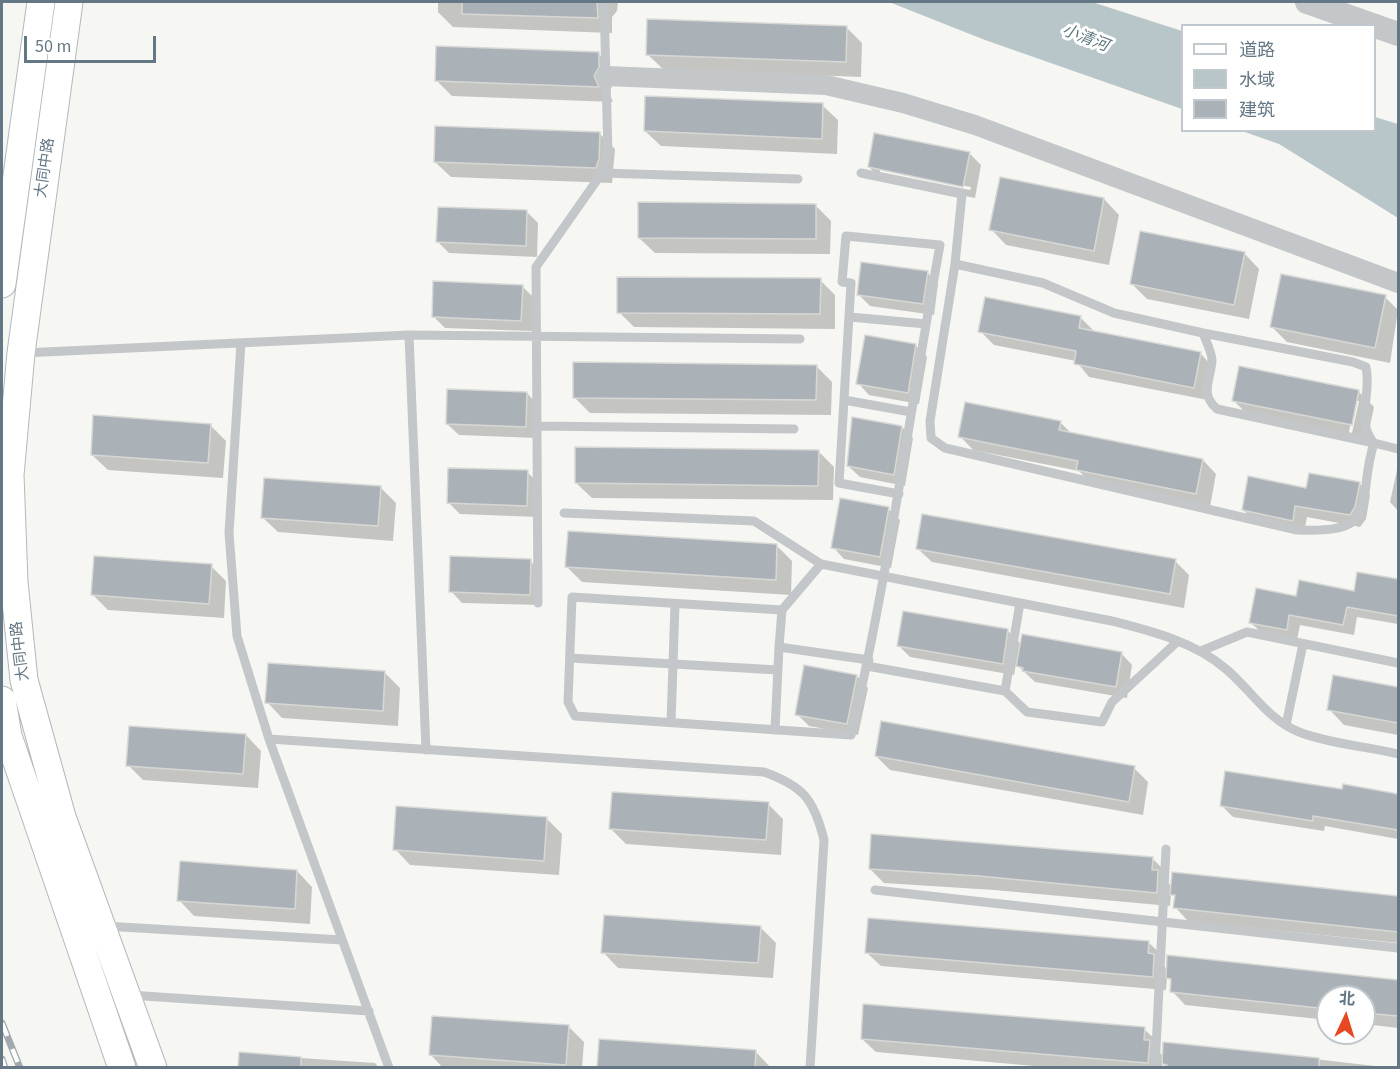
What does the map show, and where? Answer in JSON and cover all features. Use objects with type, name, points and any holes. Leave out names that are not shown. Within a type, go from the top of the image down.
[{"type":"main road","name":"大同中路","points":[[2,284],[4,242],[41,2]]},
{"type":"main road","name":"大同中路","points":[[69,2],[21,353],[10,475],[14,582],[24,680],[62,818],[153,1068]]},
{"type":"main road","points":[[2,700],[8,736],[122,1068]]},
{"type":"street","points":[[1307,2],[1370,24]]},
{"type":"street","points":[[1376,26],[1398,34]]},
{"type":"street","points":[[606,76],[826,85],[903,103],[975,125],[1398,283]]},
{"type":"lane","points":[[538,603],[536,267],[602,173],[608,154],[604,2]]},
{"type":"lane","points":[[602,173],[798,179]]},
{"type":"lane","points":[[861,173],[962,194],[955,264],[930,421],[931,438],[945,448],[1297,530],[1322,531],[1356,520],[1365,505],[1370,456],[1374,443]]},
{"type":"lane","points":[[782,610],[572,597],[568,702],[575,716],[851,735],[885,578],[899,494],[911,412],[940,245],[846,236],[842,282],[851,283],[839,483],[899,494]]},
{"type":"lane","points":[[955,264],[1043,283],[1113,313],[1353,362],[1366,368],[1370,383],[1363,418],[1365,433],[1374,443]]},
{"type":"lane","points":[[850,317],[926,324]]},
{"type":"lane","points":[[1203,333],[1212,358],[1206,393],[1209,403],[1217,409],[1398,449]]},
{"type":"lane","points":[[21,353],[409,335],[535,334],[800,339]]},
{"type":"lane","points":[[409,335],[426,750]]},
{"type":"lane","points":[[242,343],[229,533],[237,636],[269,739],[389,1068]]},
{"type":"lane","points":[[844,400],[911,412]]},
{"type":"lane","points":[[536,426],[794,429]]},
{"type":"lane","points":[[564,513],[754,521],[821,564],[1112,621],[1201,651],[1226,668],[1276,719],[1300,732],[1398,754]]},
{"type":"lane","points":[[775,730],[782,610],[821,564]]},
{"type":"lane","points":[[1005,691],[1020,603]]},
{"type":"lane","points":[[670,723],[675,604]]},
{"type":"lane","points":[[1201,651],[1247,632],[1398,663]]},
{"type":"lane","points":[[779,647],[1005,691],[1027,712],[1102,722],[1112,702],[1177,642]]},
{"type":"lane","points":[[1286,725],[1303,644]]},
{"type":"lane","points":[[570,658],[672,662],[778,670]]},
{"type":"lane","points":[[269,739],[764,772],[790,781],[808,800],[819,817],[824,840],[810,1068]]},
{"type":"lane","points":[[1155,1068],[1166,849]]},
{"type":"lane","points":[[875,890],[1398,948]]},
{"type":"lane","points":[[101,926],[342,940]]},
{"type":"lane","points":[[127,995],[369,1011]]},
{"type":"water","name":"小清河","points":[[889,2],[1092,2],[1181,31],[1181,109],[985,40]]},
{"type":"water","points":[[1376,117],[1398,124],[1398,218],[1279,144],[1245,132],[1376,132]]},
{"type":"building","points":[[462,2],[597,2],[598,18],[462,14]]},
{"type":"building","points":[[647,19],[847,26],[846,62],[646,55]]},
{"type":"building","points":[[436,46],[599,52],[599,67],[594,76],[599,87],[435,81]]},
{"type":"building","points":[[645,96],[823,103],[822,139],[644,131]]},
{"type":"building","points":[[435,126],[600,132],[599,159],[596,168],[434,162]]},
{"type":"building","points":[[874,133],[970,152],[963,187],[868,167]]},
{"type":"building","points":[[1000,177],[1104,198],[1094,251],[989,230]]},
{"type":"building","points":[[638,202],[816,204],[816,239],[638,238]]},
{"type":"building","points":[[438,207],[527,210],[526,246],[436,242]]},
{"type":"building","points":[[1140,231],[1245,252],[1234,305],[1130,284]]},
{"type":"building","points":[[861,262],[928,271],[923,304],[857,295]]},
{"type":"building","points":[[1281,274],[1386,295],[1375,348],[1270,327]]},
{"type":"building","points":[[617,277],[821,278],[820,314],[617,313]]},
{"type":"building","points":[[433,281],[523,285],[521,321],[432,317]]},
{"type":"building","points":[[985,297],[1081,316],[1079,328],[1201,352],[1194,388],[1074,364],[1076,351],[978,332]]},
{"type":"building","points":[[865,335],[916,344],[908,393],[856,384]]},
{"type":"building","points":[[573,362],[817,365],[816,400],[573,398]]},
{"type":"building","points":[[1239,366],[1359,390],[1352,425],[1232,401]]},
{"type":"building","points":[[447,389],[527,392],[526,427],[446,424]]},
{"type":"building","points":[[965,402],[1061,421],[1059,430],[1203,459],[1196,494],[1076,470],[1078,461],[958,437]]},
{"type":"building","points":[[93,415],[211,424],[208,463],[91,455]]},
{"type":"building","points":[[852,417],[902,426],[894,475],[847,466]]},
{"type":"building","points":[[575,447],[819,450],[818,486],[575,483]]},
{"type":"building","points":[[448,468],[528,470],[527,506],[447,503]]},
{"type":"building","points":[[1309,473],[1360,482],[1355,507],[1350,515],[1295,506],[1293,521],[1242,510],[1248,476],[1306,488]]},
{"type":"building","points":[[264,478],[381,486],[378,526],[261,518]]},
{"type":"building","points":[[840,498],[889,507],[880,557],[831,548]]},
{"type":"building","points":[[922,514],[1176,559],[1170,594],[916,549]]},
{"type":"building","points":[[568,531],[777,544],[776,580],[565,567]]},
{"type":"building","points":[[94,556],[212,564],[209,604],[91,595]]},
{"type":"building","points":[[450,556],[531,559],[530,595],[449,592]]},
{"type":"building","points":[[1357,572],[1398,579],[1398,616],[1347,607],[1343,625],[1289,615],[1287,630],[1249,623],[1256,588],[1296,596],[1299,580],[1354,591]]},
{"type":"building","points":[[903,611],[1008,629],[1003,664],[897,646]]},
{"type":"building","points":[[1022,634],[1122,652],[1116,687],[1022,671],[1023,668],[1016,666]]},
{"type":"building","points":[[268,663],[385,671],[383,711],[265,703]]},
{"type":"building","points":[[804,665],[857,675],[847,724],[795,715]]},
{"type":"building","points":[[1333,675],[1398,687],[1398,723],[1327,710]]},
{"type":"building","points":[[881,721],[1135,766],[1129,802],[875,756]]},
{"type":"building","points":[[129,726],[246,734],[243,774],[126,766]]},
{"type":"building","points":[[1225,771],[1342,789],[1343,784],[1398,794],[1398,830],[1313,816],[1313,821],[1220,806]]},
{"type":"building","points":[[612,792],[769,802],[766,840],[609,829]]},
{"type":"building","points":[[396,806],[547,817],[544,861],[393,850]]},
{"type":"building","points":[[871,834],[1153,857],[1152,870],[1158,870],[1157,893],[979,876],[869,869]]},
{"type":"building","points":[[180,861],[297,870],[295,909],[177,901]]},
{"type":"building","points":[[1172,872],[1398,896],[1398,932],[1173,908],[1175,895],[1170,895]]},
{"type":"building","points":[[604,915],[761,926],[758,963],[601,953]]},
{"type":"building","points":[[868,918],[1149,941],[1148,953],[1154,954],[1153,977],[865,953]]},
{"type":"building","points":[[1167,955],[1398,980],[1398,1016],[1376,1014],[1376,985],[1316,985],[1316,1008],[1170,992],[1171,979],[1166,978]]},
{"type":"building","points":[[863,1004],[1145,1027],[1144,1040],[1150,1040],[1148,1063],[861,1039]]},
{"type":"building","points":[[432,1016],[569,1025],[566,1065],[429,1055]]},
{"type":"building","points":[[599,1039],[756,1050],[755,1068],[597,1068]]},
{"type":"building","points":[[1163,1042],[1319,1058],[1319,1068],[1167,1068],[1167,1065],[1162,1064]]},
{"type":"building","points":[[239,1052],[301,1057],[301,1068],[238,1068]]},
{"type":"railway","points":[[2,1023],[20,1068]]},
{"type":"railway","points":[[2,1059],[5,1068]]}]
